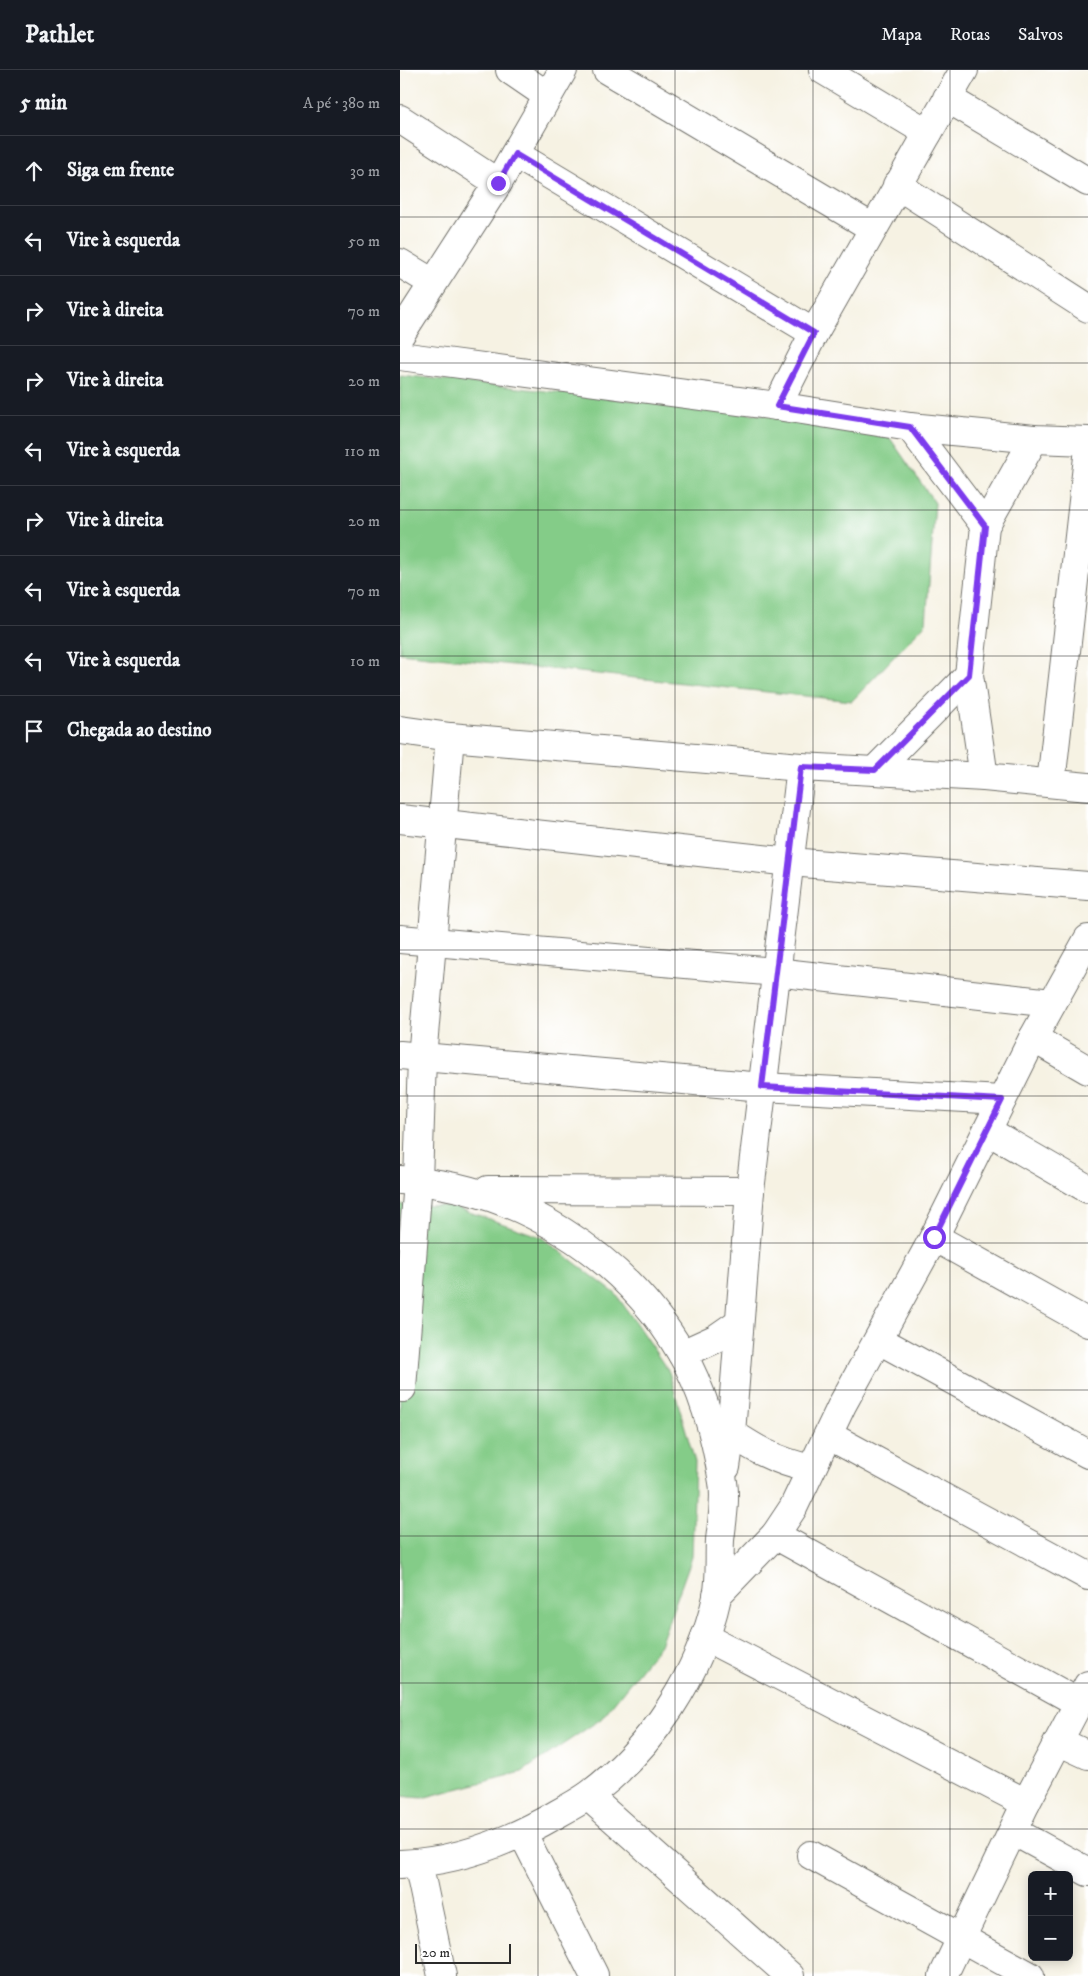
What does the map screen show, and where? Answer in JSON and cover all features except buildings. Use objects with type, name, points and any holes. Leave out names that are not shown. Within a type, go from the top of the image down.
[{"type":"street","points":[[510,70],[548,96]]},
{"type":"street","points":[[400,335],[498,183],[563,70]]},
{"type":"street","points":[[607,70],[873,228]]},
{"type":"street","points":[[823,70],[928,133]]},
{"type":"street","points":[[777,406],[814,333],[964,70]]},
{"type":"street","points":[[947,98],[1088,182]]},
{"type":"street","points":[[400,119],[498,183]]},
{"type":"street","points":[[515,154],[814,333]]},
{"type":"street","points":[[897,185],[1088,308]]},
{"type":"street","points":[[400,262],[433,283]]},
{"type":"street","points":[[400,356],[777,406],[910,427],[1034,439],[1088,442]]},
{"type":"street","points":[[910,427],[985,526]]},
{"type":"street","points":[[984,777],[969,675],[985,526],[1034,439]]},
{"type":"street","points":[[1051,783],[1088,457]]},
{"type":"street","points":[[875,770],[969,675]]},
{"type":"street","points":[[400,730],[450,737],[801,767],[984,777],[1088,787]]},
{"type":"street","points":[[402,1388],[411,1056],[433,942],[450,737]]},
{"type":"street","points":[[442,1976],[409,1864],[454,1857],[489,1847],[523,1834],[588,1796],[625,1763],[658,1725],[685,1683],[705,1638],[717,1595],[724,1485],[732,1433],[738,1324],[750,1191],[801,767]]},
{"type":"street","points":[[400,819],[790,862],[1088,886]]},
{"type":"street","points":[[400,939],[776,972],[1052,1003]]},
{"type":"street","points":[[717,1595],[775,1535],[793,1508],[842,1405],[934,1237],[1033,1038],[1087,943]]},
{"type":"street","points":[[1033,1038],[1088,1070]]},
{"type":"street","points":[[411,1056],[762,1087],[1002,1100]]},
{"type":"street","points":[[988,1131],[1088,1189]]},
{"type":"street","points":[[409,1181],[469,1190],[750,1191]]},
{"type":"street","points":[[469,1190],[534,1214],[592,1251],[642,1298],[682,1354],[709,1418],[724,1485]]},
{"type":"street","points":[[934,1237],[1088,1323]]},
{"type":"street","points":[[682,1354],[715,1339],[738,1324]]},
{"type":"street","points":[[879,1340],[1088,1454]]},
{"type":"street","points":[[709,1418],[750,1447],[770,1457],[811,1468]]},
{"type":"street","points":[[828,1435],[1088,1576]]},
{"type":"street","points":[[775,1535],[1084,1694],[1026,1803],[943,1976]]},
{"type":"street","points":[[705,1638],[1026,1803]]},
{"type":"street","points":[[1060,1742],[1088,1755]]},
{"type":"street","points":[[588,1796],[790,1976]]},
{"type":"street","points":[[1012,1831],[1088,1872]]},
{"type":"street","points":[[523,1834],[594,1975]]},
{"type":"street","points":[[812,1855],[1030,1976]]},
{"type":"green space","points":[[400,375],[883,428],[935,503],[926,623],[852,701],[400,653]]},
{"type":"green space","points":[[400,1205],[452,1206],[541,1237],[616,1294],[669,1372],[695,1462],[692,1557],[660,1645],[601,1719],[522,1772],[422,1798],[400,1796]]},
{"type":"route","points":[[498,183],[515,154],[814,333],[777,406],[910,427],[985,526],[969,675],[875,770],[801,767],[762,1087],[1002,1100],[934,1237]]}]
